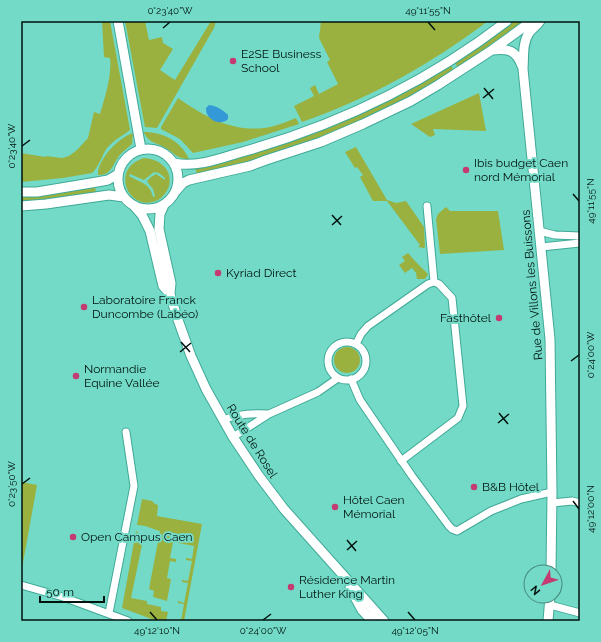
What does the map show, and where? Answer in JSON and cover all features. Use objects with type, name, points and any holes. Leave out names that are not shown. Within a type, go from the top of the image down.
[{"type":"street","points":[[118,21],[141,149]]},
{"type":"street","points":[[174,163],[186,165],[205,162],[276,143],[351,114],[414,82],[451,60],[507,21]]},
{"type":"street","points":[[176,191],[178,174],[174,163],[164,152],[141,149],[126,158],[120,168],[118,174],[119,186],[124,197],[134,206],[149,209],[164,204],[171,199],[183,183],[189,180],[244,167],[266,160],[321,142],[363,124],[425,93],[492,50],[532,21]]},
{"type":"street","points":[[523,69],[526,37],[540,21]]},
{"type":"street","points":[[492,50],[505,49],[513,52],[517,56],[523,69]]},
{"type":"street","name":"Rue de Villons les Buissons","points":[[523,69],[550,339],[552,492],[551,564]]},
{"type":"street","points":[[21,192],[37,192],[108,180],[118,174]]},
{"type":"street","points":[[21,206],[46,204],[106,195],[124,197]]},
{"type":"street","name":"Route de Rosel","points":[[164,204],[160,214],[159,229],[171,283],[170,294]]},
{"type":"street","name":"Route de Rosel","points":[[134,206],[142,215],[150,231],[164,286],[170,294],[177,318],[206,389],[233,437],[284,510],[382,621]]},
{"type":"street","points":[[427,206],[434,282]]},
{"type":"street","points":[[539,231],[555,235],[580,236]]},
{"type":"street","points":[[541,247],[580,243]]},
{"type":"street","points":[[356,344],[361,334],[368,326],[428,284],[434,282],[439,284],[452,298],[463,406],[458,418],[401,461]]},
{"type":"street","points":[[350,342],[356,344],[364,352],[366,358],[364,370],[359,375],[351,379],[346,380],[338,378],[329,368],[329,355],[334,346],[350,342]]},
{"type":"street","points":[[233,437],[269,414],[318,392],[338,378]]},
{"type":"street","points":[[351,379],[360,400],[401,461],[452,529],[457,531],[490,511],[521,499],[552,492]]},
{"type":"street","points":[[223,420],[229,417],[250,414],[269,414]]},
{"type":"street","points":[[109,613],[134,486],[126,432]]},
{"type":"street","points":[[552,503],[580,503]]},
{"type":"street","name":"Route de Rosel","points":[[346,580],[362,610],[372,621]]},
{"type":"street","points":[[21,585],[63,597],[128,621]]},
{"type":"street","points":[[548,621],[550,604]]},
{"type":"street","points":[[558,604],[580,613]]},
{"type":"green space","points":[[102,21],[110,21],[130,130],[115,140],[107,148],[97,168],[92,173],[63,178],[21,182],[21,153],[62,158],[69,156],[77,150],[88,138],[94,112],[100,114],[108,86],[110,72],[110,58],[104,57]]},
{"type":"green space","points":[[125,21],[145,21],[149,40],[162,37],[163,43],[173,49],[160,70],[175,80],[211,21],[216,21],[214,28],[157,128],[145,127]]},
{"type":"green space","points":[[321,21],[488,21],[444,52],[399,79],[351,103],[302,122],[294,106],[314,96],[310,88],[315,85],[319,94],[338,84],[327,62],[330,60],[319,38]]},
{"type":"green space","points":[[514,21],[524,21],[458,68],[455,63]]},
{"type":"green space","points":[[451,65],[454,71],[403,101],[321,138],[251,161],[197,174],[195,168],[289,142],[352,118],[412,88]]},
{"type":"green space","points":[[479,93],[486,131],[433,129],[435,135],[430,137],[411,124]]},
{"type":"green space","points":[[178,98],[199,112],[233,126],[257,129],[270,127],[296,118],[299,124],[243,142],[193,153],[180,139],[161,129]]},
{"type":"green space","points":[[144,132],[151,132],[171,139],[181,147],[189,159],[178,157],[167,149],[152,142],[148,139]]},
{"type":"green space","points":[[133,133],[132,144],[119,156],[109,172],[98,175],[101,163],[110,150],[121,139]]},
{"type":"green space","points":[[356,147],[387,200],[396,203],[406,201],[424,227],[424,248],[418,247],[420,245],[387,201],[373,201],[360,177],[363,175],[357,167],[355,168],[345,152]]},
{"type":"green space","points":[[144,158],[155,160],[164,166],[170,180],[166,192],[160,199],[148,203],[139,201],[132,196],[127,188],[125,180],[127,171],[133,164]],"holes":[[[154,172],[159,173],[165,178],[165,180],[156,174],[147,181],[153,189],[155,196],[153,197],[152,192],[147,186],[129,176],[130,174],[144,180]]]},
{"type":"green space","points":[[95,186],[96,193],[21,203],[21,195]]},
{"type":"green space","points":[[446,207],[450,211],[498,211],[504,250],[440,254],[436,219],[438,214]]},
{"type":"green space","points":[[408,253],[428,274],[425,279],[417,279],[416,273],[412,268],[405,273],[399,265],[405,261],[402,257]]},
{"type":"green space","points":[[347,347],[356,351],[360,360],[356,369],[347,373],[338,369],[334,360],[338,351]]},
{"type":"green space","points":[[21,482],[37,485],[21,574]]},
{"type":"green space","points":[[142,499],[152,501],[158,505],[157,516],[202,524],[184,621],[181,621],[184,604],[178,603],[178,601],[184,603],[188,583],[182,582],[182,580],[188,581],[192,561],[186,560],[186,558],[192,559],[194,546],[173,542],[170,558],[176,559],[176,562],[170,561],[167,578],[171,579],[167,601],[153,597],[154,591],[149,589],[160,531],[146,526],[137,525]]},
{"type":"green space","points":[[136,531],[141,535],[143,540],[131,598],[147,601],[147,604],[161,607],[161,611],[168,612],[166,621],[157,621],[122,608]]},
{"type":"water","points":[[209,105],[224,111],[228,115],[228,119],[221,122],[214,121],[206,112],[206,108]]},
{"type":"place","name":"E2SE Business School","points":[[233,61]]},
{"type":"place","name":"Ibis budget Caen nord Mémorial","points":[[466,170]]},
{"type":"place","name":"Kyriad Direct","points":[[218,273]]},
{"type":"place","name":"Laboratoire Franck Duncombe (Labéo)","points":[[84,307]]},
{"type":"place","name":"Fasthôtel","points":[[499,318]]},
{"type":"place","name":"Normandie Equine Vallée","points":[[76,376]]},
{"type":"place","name":"B&B Hôtel","points":[[474,487]]},
{"type":"place","name":"Hôtel Caen Mémorial","points":[[335,507]]},
{"type":"place","name":"Open Campus Caen","points":[[73,537]]},
{"type":"place","name":"Résidence Martin Luther King","points":[[291,587]]}]
